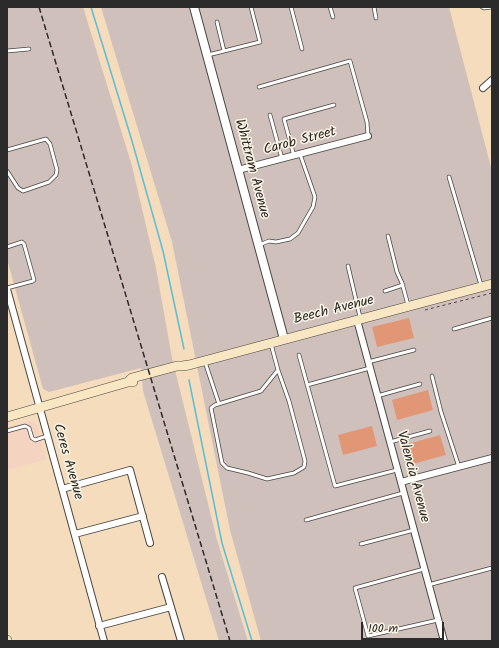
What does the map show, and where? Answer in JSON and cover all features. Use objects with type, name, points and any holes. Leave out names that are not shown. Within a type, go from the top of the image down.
[{"type":"main road","name":"Beech Avenue","points":[[7,417],[128,382],[155,376],[205,360],[492,284]]},
{"type":"street","name":"Whittram Avenue","points":[[194,7],[284,339]]},
{"type":"street","points":[[483,88],[492,80]]},
{"type":"street","name":"Carob Street","points":[[238,170],[368,136]]},
{"type":"street","name":"Ceres Avenue","points":[[7,289],[104,641]]},
{"type":"street","name":"Valencia Avenue","points":[[359,320],[377,396],[444,641]]},
{"type":"street","points":[[400,482],[492,458]]},
{"type":"street","points":[[62,489],[130,470],[150,543]]},
{"type":"street","points":[[75,534],[142,516]]},
{"type":"street","points":[[162,577],[182,641]]},
{"type":"street","points":[[99,626],[171,607]]},
{"type":"lane","points":[[207,55],[260,42],[251,7]]},
{"type":"lane","points":[[291,7],[302,49]]},
{"type":"lane","points":[[330,7],[333,17]]},
{"type":"lane","points":[[374,7],[376,18]]},
{"type":"lane","points":[[482,7],[492,7]]},
{"type":"lane","points":[[217,22],[224,51]]},
{"type":"lane","points":[[7,51],[29,48]]},
{"type":"lane","points":[[259,87],[350,61],[367,122],[368,136]]},
{"type":"lane","points":[[294,156],[284,119],[334,106]]},
{"type":"lane","points":[[270,114],[282,159]]},
{"type":"lane","points":[[7,150],[46,139],[50,144],[57,170],[54,178],[49,182],[23,190],[18,188],[7,171]]},
{"type":"lane","points":[[258,245],[269,241],[276,242],[290,239],[298,234],[313,207],[315,197],[300,154]]},
{"type":"lane","points":[[450,178],[482,286]]},
{"type":"lane","points":[[388,236],[397,272],[403,285],[409,306]]},
{"type":"lane","points":[[7,247],[22,242],[24,244],[34,280],[33,282],[7,289]]},
{"type":"lane","points":[[348,266],[359,320]]},
{"type":"lane","points":[[385,291],[403,285]]},
{"type":"lane","points":[[454,329],[492,318]]},
{"type":"lane","points":[[271,342],[305,461],[304,467],[299,470],[267,479],[224,467],[210,408],[212,406],[261,391],[278,370]]},
{"type":"lane","points":[[307,385],[414,350]]},
{"type":"lane","points":[[299,355],[334,486],[397,470]]},
{"type":"lane","points":[[205,360],[219,404]]},
{"type":"lane","points":[[432,376],[442,418],[459,466]]},
{"type":"lane","points":[[377,396],[420,384]]},
{"type":"lane","points":[[7,431],[25,426],[29,428],[32,438],[35,440],[47,436]]},
{"type":"lane","points":[[390,442],[430,432]]},
{"type":"lane","points":[[306,520],[403,492]]},
{"type":"lane","points":[[361,544],[414,530]]},
{"type":"lane","points":[[428,585],[492,568]]},
{"type":"lane","points":[[424,569],[355,588],[368,636],[438,620]]},
{"type":"path","points":[[423,311],[492,293]]},
{"type":"shaded area","points":[[7,7],[83,7],[132,166],[156,268],[172,358],[217,540],[248,641],[219,641],[143,391],[141,368],[49,392],[43,389],[7,259]]},
{"type":"shaded area","points":[[101,7],[449,7],[492,171],[492,641],[261,641],[230,530],[172,242]]},
{"type":"shaded area","points":[[30,421],[37,425],[46,459],[7,470],[7,427]]},
{"type":"building","points":[[409,318],[414,338],[377,347],[372,327]]},
{"type":"building","points":[[428,390],[433,410],[397,420],[392,400]]},
{"type":"building","points":[[372,426],[377,446],[343,455],[338,435]]},
{"type":"building","points":[[440,435],[446,455],[409,465],[404,445]]},
{"type":"waterway","points":[[91,7],[132,141],[163,251],[184,349]]},
{"type":"waterway","points":[[189,380],[222,543],[252,641]]},
{"type":"railway","points":[[39,7],[230,641]]}]
